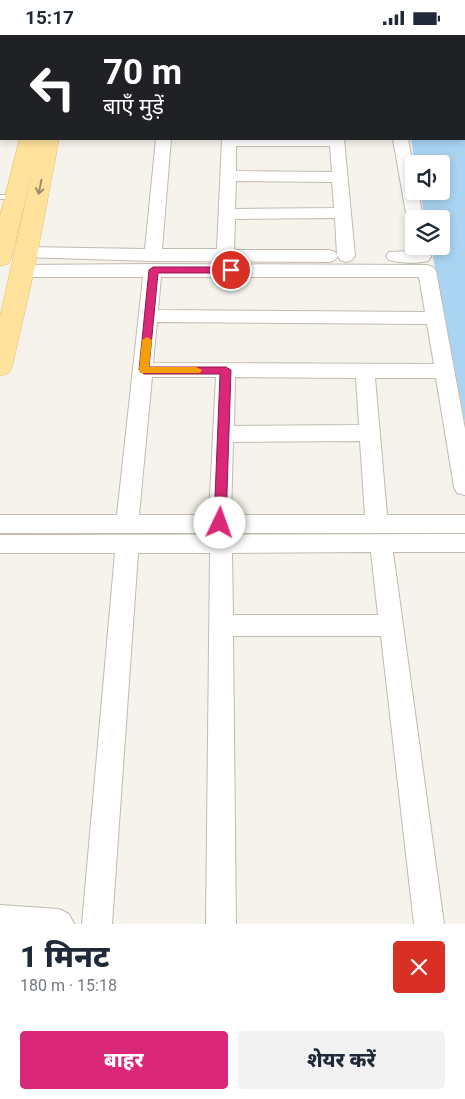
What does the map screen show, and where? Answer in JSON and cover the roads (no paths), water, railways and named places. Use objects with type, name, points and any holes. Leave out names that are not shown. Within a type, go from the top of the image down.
[{"type":"main road","points":[[0,259],[8,197],[30,140]]},
{"type":"main road","points":[[0,367],[25,262],[50,140]]},
{"type":"street","points":[[97,924],[127,534],[149,316],[163,140]]},
{"type":"street","points":[[225,255],[229,140],[337,140],[346,256]]},
{"type":"street","points":[[400,140],[413,210]]},
{"type":"street","points":[[228,176],[340,177]]},
{"type":"street","points":[[226,214],[343,213]]},
{"type":"street","points":[[153,262],[225,255],[422,257],[422,255]]},
{"type":"street","points":[[25,262],[153,262],[427,271],[465,487]]},
{"type":"street","points":[[149,316],[435,318]]},
{"type":"street","points":[[144,370],[446,371]]},
{"type":"street","points":[[221,924],[221,534],[226,370]]},
{"type":"street","points":[[365,371],[379,533],[429,924]]},
{"type":"street","points":[[224,434],[371,433]]},
{"type":"street","points":[[0,524],[127,534],[379,533],[465,524]]},
{"type":"street","points":[[379,533],[465,543]]},
{"type":"street","points":[[0,544],[127,534]]},
{"type":"street","points":[[221,626],[392,625]]},
{"type":"street","points":[[0,920],[59,924]]},
{"type":"water","points":[[411,140],[465,140],[465,423],[433,255],[450,255],[450,210],[423,210],[422,200],[450,200],[450,155],[414,155]]}]
